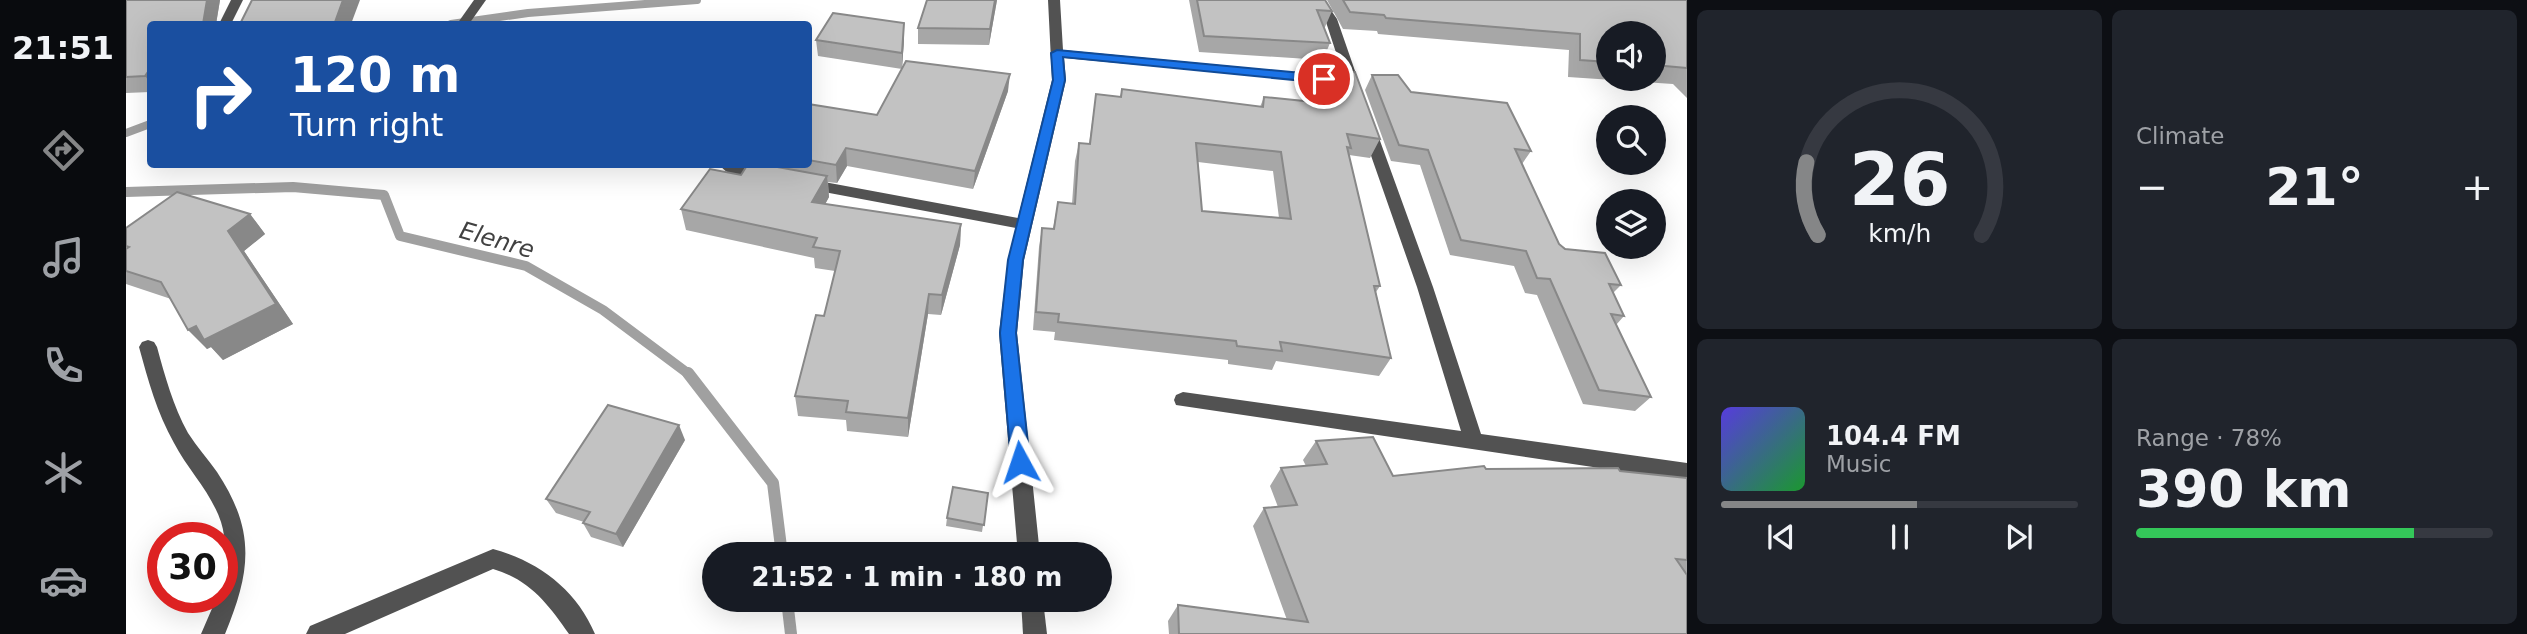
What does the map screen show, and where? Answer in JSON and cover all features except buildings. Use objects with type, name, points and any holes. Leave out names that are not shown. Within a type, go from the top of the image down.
[{"type":"street","points":[[226,21],[237,0]]},
{"type":"street","points":[[465,21],[480,0]]},
{"type":"street","points":[[1028,542],[1008,333],[1016,260],[1059,80],[1054,0]]},
{"type":"street","points":[[1318,0],[1331,19],[1425,287],[1473,439]]},
{"type":"street","points":[[1057,53],[1352,82]]},
{"type":"street","points":[[733,168],[743,174],[1024,224]]},
{"type":"street","points":[[148,347],[164,404],[182,441],[213,482],[236,529],[238,564],[213,634]]},
{"type":"street","points":[[1183,400],[1473,439],[1687,472]]},
{"type":"street","points":[[318,634],[493,559],[521,565],[544,582],[583,634]]},
{"type":"street","points":[[1033,612],[1035,634]]},
{"type":"waterway","points":[[472,21],[528,13],[697,0]]},
{"type":"waterway","points":[[126,133],[147,125]]},
{"type":"waterway","name":"Elenre","points":[[126,192],[293,187],[384,195],[400,236],[526,266],[603,310],[689,374]]},
{"type":"waterway","name":"Elenre","points":[[689,374],[773,483],[780,542]]},
{"type":"waterway","name":"Elenre","points":[[788,612],[791,634]]},
{"type":"route","points":[[1020,462],[1008,333],[1016,260],[1059,80],[1057,53],[1324,79]]}]
